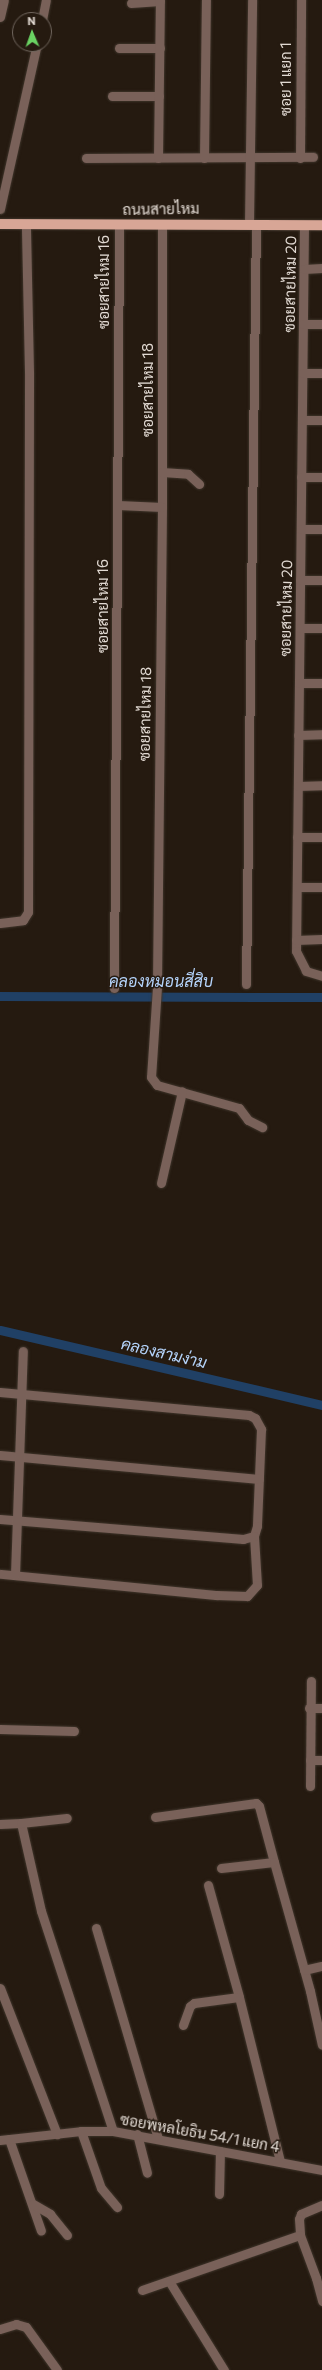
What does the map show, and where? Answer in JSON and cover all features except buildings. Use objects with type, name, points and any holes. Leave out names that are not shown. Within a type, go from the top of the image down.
[{"type":"main road","name":"ถนนสายไหม","points":[[0,224],[322,225]]},
{"type":"street","points":[[0,17],[4,0]]},
{"type":"street","points":[[44,12],[46,0]]},
{"type":"street","points":[[204,158],[206,0]]},
{"type":"street","points":[[246,984],[252,224],[252,0]]},
{"type":"street","name":"ซอย 1 แยก 1","points":[[300,158],[301,0]]},
{"type":"street","points":[[131,3],[160,1],[158,158]]},
{"type":"street","points":[[119,48],[160,48]]},
{"type":"street","points":[[0,209],[34,52]]},
{"type":"street","points":[[112,96],[159,96]]},
{"type":"street","points":[[86,158],[313,157]]},
{"type":"street","points":[[0,923],[23,920],[28,912],[28,372],[26,224]]},
{"type":"street","name":"ซอยสายไหม 18","points":[[162,224],[162,507],[157,987],[152,1080],[157,1085],[239,1108],[248,1120],[262,1127]]},
{"type":"street","name":"ซอยสายไหม 16","points":[[114,988],[118,505],[118,225]]},
{"type":"street","name":"ซอยสายไหม 20","points":[[304,225],[296,954],[307,973],[322,976]]},
{"type":"street","points":[[304,268],[322,268]]},
{"type":"street","points":[[303,324],[322,324]]},
{"type":"street","points":[[302,373],[322,373]]},
{"type":"street","points":[[302,420],[322,420]]},
{"type":"street","points":[[162,472],[188,474],[199,484]]},
{"type":"street","points":[[301,477],[322,477]]},
{"type":"street","points":[[118,505],[162,507]]},
{"type":"street","points":[[301,529],[322,529]]},
{"type":"street","points":[[300,580],[322,580]]},
{"type":"street","points":[[300,628],[322,628]]},
{"type":"street","points":[[299,683],[322,683]]},
{"type":"street","points":[[298,735],[322,734]]},
{"type":"street","points":[[298,786],[322,785]]},
{"type":"street","points":[[297,837],[322,837]]},
{"type":"street","points":[[297,887],[322,887]]},
{"type":"street","points":[[296,940],[322,939]]},
{"type":"street","points":[[161,1183],[182,1092]]},
{"type":"street","points":[[15,1575],[19,1521],[23,1350]]},
{"type":"street","points":[[0,1392],[249,1414],[255,1418],[261,1429],[257,1526],[254,1536],[257,1585],[247,1596],[216,1595],[0,1574]]},
{"type":"street","points":[[0,1455],[259,1479]]},
{"type":"street","points":[[0,1519],[243,1539],[254,1536]]},
{"type":"street","points":[[310,1786],[309,1708],[311,1681]]},
{"type":"street","points":[[309,1708],[322,1708]]},
{"type":"street","points":[[0,1729],[74,1731]]},
{"type":"street","points":[[310,1760],[322,1760]]},
{"type":"street","points":[[155,1817],[256,1803],[260,1806],[304,1970],[322,2045]]},
{"type":"street","points":[[0,1824],[22,1824],[67,1818]]},
{"type":"street","points":[[22,1824],[41,1911],[112,2131]]},
{"type":"street","points":[[221,1868],[274,1862]]},
{"type":"street","points":[[208,1885],[239,1996],[280,2162]]},
{"type":"street","points":[[96,1928],[158,2138]]},
{"type":"street","points":[[304,1970],[322,1966]]},
{"type":"street","points":[[0,1988],[57,2134]]},
{"type":"street","points":[[183,2025],[194,2003],[239,1996]]},
{"type":"street","points":[[81,2131],[101,2188],[117,2207]]},
{"type":"street","name":"ซอยพหลโยธิน 54/1 แยก 4","points":[[4,2140],[81,2131],[112,2131],[137,2134],[322,2170]]},
{"type":"street","points":[[137,2134],[147,2174]]},
{"type":"street","points":[[4,2140],[33,2204],[41,2231]]},
{"type":"street","points":[[219,2194],[220,2151]]},
{"type":"street","points":[[33,2204],[50,2214],[67,2235]]},
{"type":"street","points":[[322,2205],[300,2214],[300,2235],[316,2278],[322,2301]]},
{"type":"street","points":[[142,2290],[300,2235]]},
{"type":"street","points":[[169,2281],[224,2370]]},
{"type":"street","points":[[0,2329],[16,2324],[26,2327],[57,2370]]},
{"type":"waterway","name":"คลองหมอนสี่สิบ","points":[[0,996],[322,997]]},
{"type":"waterway","name":"คลองสามง่าม","points":[[0,1330],[322,1405]]}]
